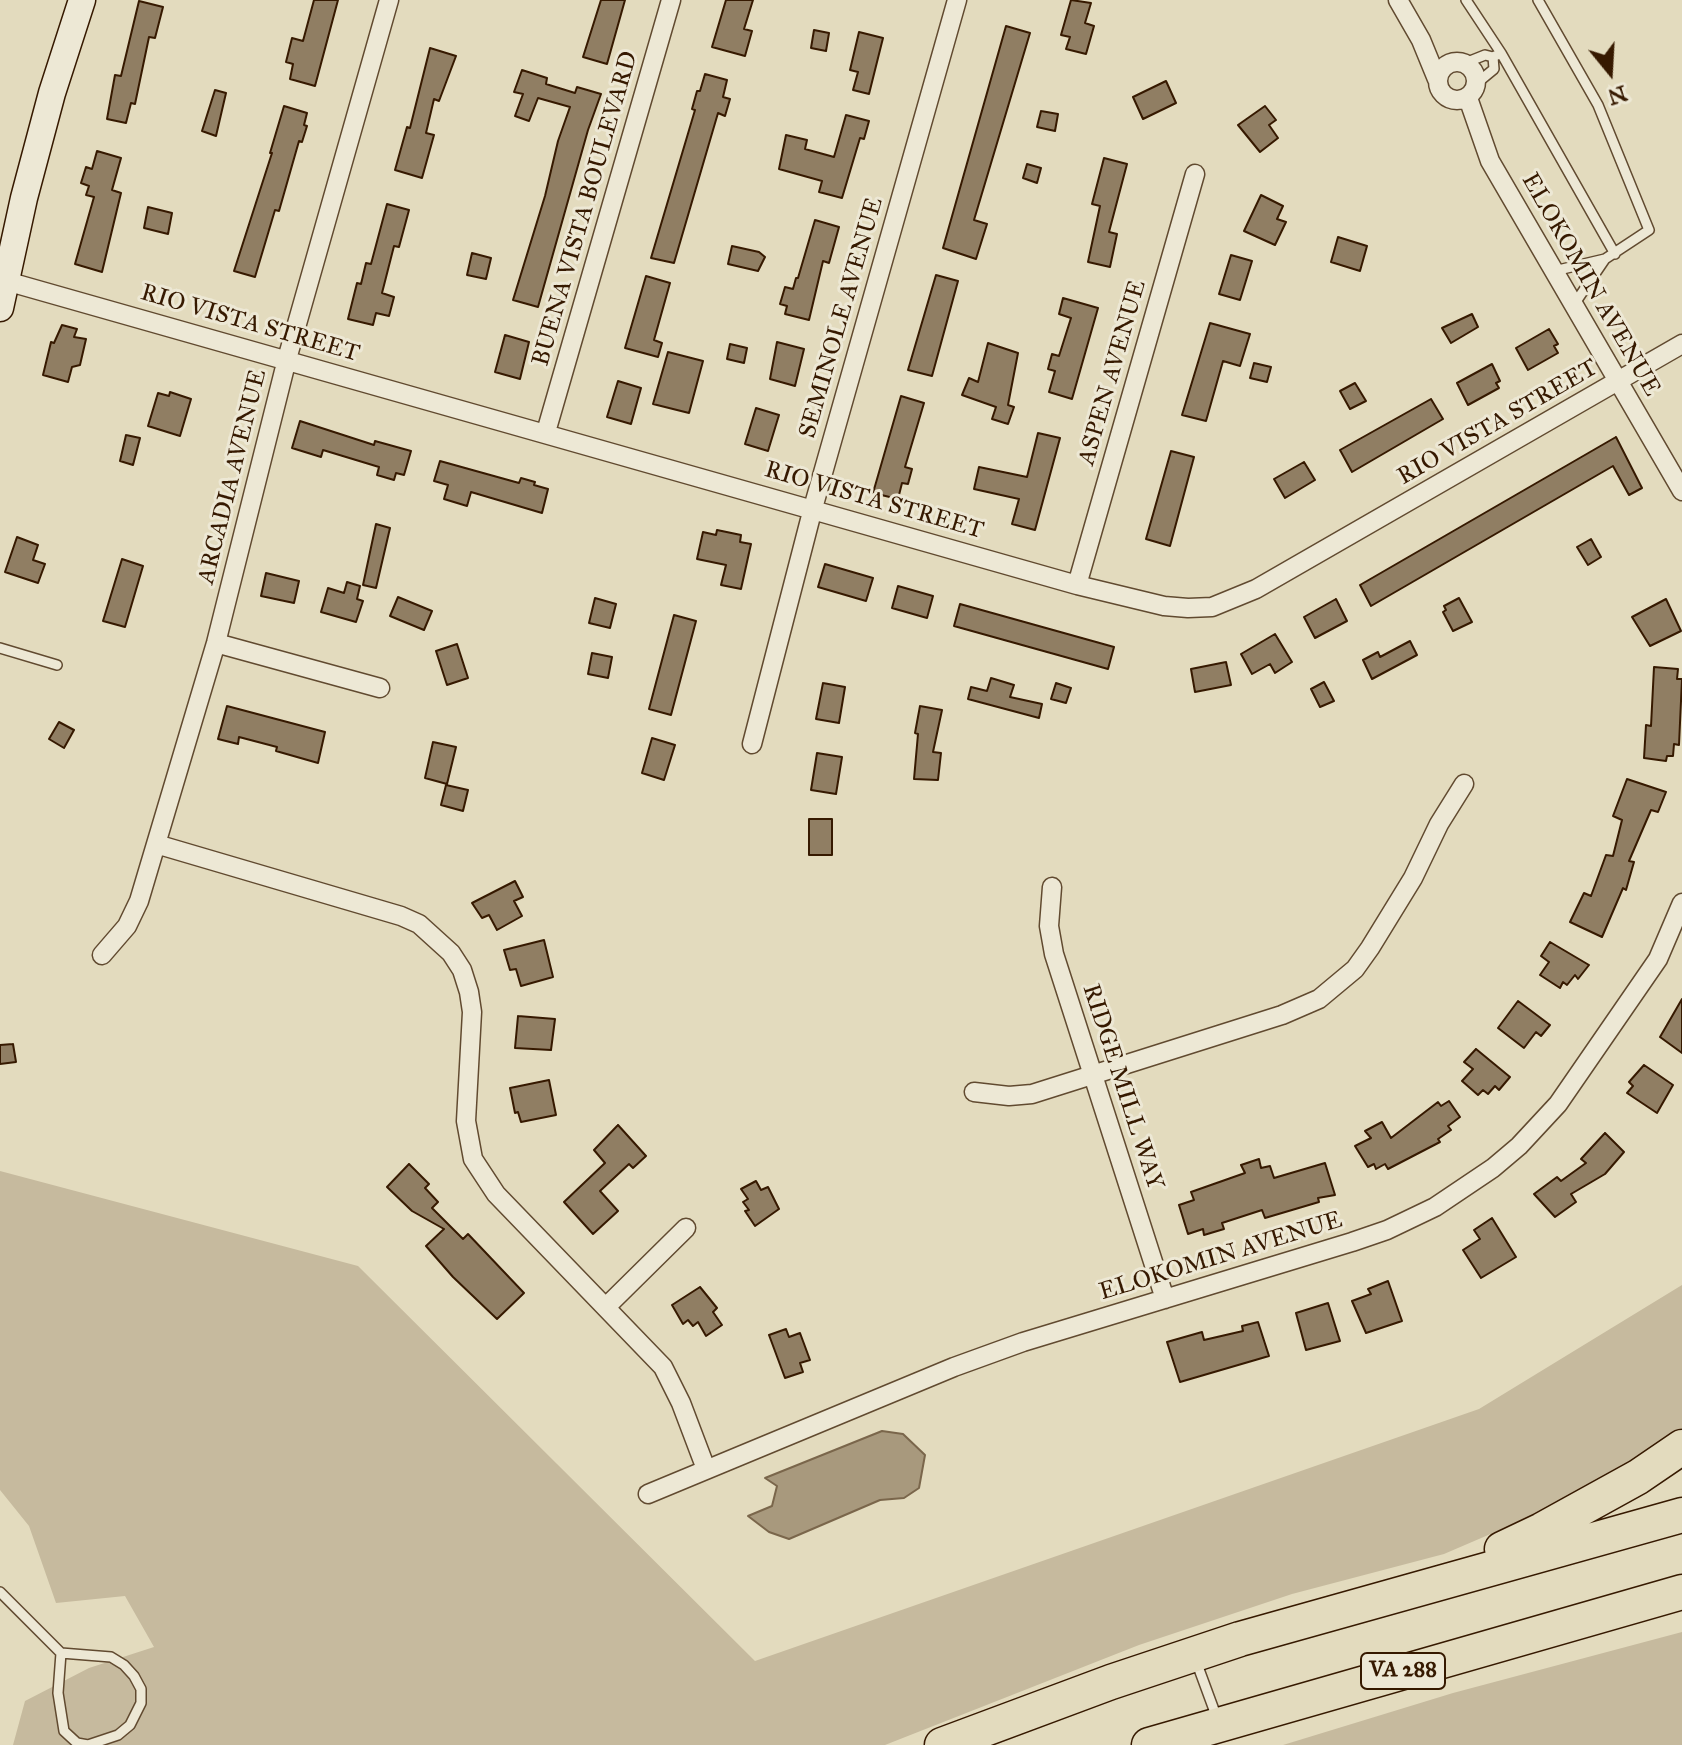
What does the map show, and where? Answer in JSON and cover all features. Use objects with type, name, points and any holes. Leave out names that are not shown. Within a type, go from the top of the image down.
[{"type":"highway","points":[[1413,1590],[1542,1530],[1638,1477],[1682,1447]]},
{"type":"highway","points":[[942,1745],[1194,1654],[1682,1515]]},
{"type":"highway","name":"VA 288","points":[[1149,1745],[1674,1597]]},
{"type":"street","points":[[0,308],[24,198],[52,93],[82,0]]},
{"type":"street","name":"ARCADIA AVENUE","points":[[102,955],[135,913],[156,844],[216,643],[287,359],[389,0]]},
{"type":"street","name":"BUENA VISTA BOULEVARD","points":[[546,432],[671,0]]},
{"type":"street","name":"SEMINOLE AVENUE","points":[[752,744],[813,508],[957,0]]},
{"type":"street","points":[[1398,0],[1421,40],[1440,89],[1449,99],[1461,100],[1472,90],[1474,71],[1421,40]]},
{"type":"street","points":[[1437,79],[1441,70],[1458,63]]},
{"type":"street","name":"ELOKOMIN AVENUE","points":[[1472,90],[1490,161],[1682,491]]},
{"type":"street","name":"ASPEN AVENUE","points":[[1077,585],[1195,174]]},
{"type":"street","name":"RIO VISTA STREET","points":[[6,281],[1077,585],[1164,606],[1188,608],[1212,607],[1256,589],[1682,344]]},
{"type":"street","points":[[216,643],[380,688]]},
{"type":"street","points":[[974,1092],[1020,1096],[1093,1077],[1299,1009],[1335,988],[1355,969],[1370,948],[1413,878],[1439,824],[1464,784]]},
{"type":"street","points":[[156,844],[401,916],[419,924],[451,953],[462,970],[472,1012],[466,1121],[473,1159],[496,1194],[663,1367],[681,1403],[706,1469]]},
{"type":"street","name":"RIDGE MILL WAY","points":[[1052,887],[1051,939],[1165,1299]]},
{"type":"street","name":"ELOKOMIN AVENUE","points":[[648,1494],[954,1367],[1023,1342],[1387,1230],[1435,1207],[1493,1168],[1529,1135],[1572,1086],[1658,959],[1682,903]]},
{"type":"street","points":[[606,1307],[686,1228]]},
{"type":"lane","points":[[1466,0],[1615,254]]},
{"type":"lane","points":[[1538,0],[1598,105],[1649,230],[1605,259],[1554,271]]},
{"type":"lane","points":[[1458,63],[1485,55],[1497,55]]},
{"type":"lane","points":[[1472,90],[1494,69],[1497,55]]},
{"type":"lane","points":[[1573,306],[1605,259]]},
{"type":"lane","points":[[0,648],[57,665]]},
{"type":"lane","points":[[0,1592],[61,1653],[111,1657],[134,1676],[141,1689],[141,1703],[130,1725],[118,1735],[88,1745],[77,1743],[64,1731],[58,1693],[61,1653]]},
{"type":"lane","points":[[1194,1654],[1219,1723]]},
{"type":"shaded area","points":[[0,1171],[358,1266],[755,1661],[1479,1409],[1682,1285],[1682,1428],[1572,1499],[1444,1554],[1292,1594],[1139,1645],[885,1745],[13,1745],[25,1701],[89,1668],[154,1647],[125,1596],[56,1603],[29,1526],[0,1490]]},
{"type":"shaded area","points":[[882,1431],[903,1434],[925,1455],[919,1488],[904,1498],[880,1500],[789,1539],[769,1532],[748,1516],[772,1506],[777,1486],[765,1478]]},
{"type":"shaded area","points":[[1682,1632],[1682,1745],[1283,1745],[1453,1693]]},
{"type":"building","points":[[314,0],[338,0],[315,86],[290,79],[293,64],[286,62],[292,38],[303,41]]},
{"type":"building","points":[[601,0],[625,0],[607,64],[583,57]]},
{"type":"building","points":[[726,0],[753,0],[744,29],[752,31],[745,56],[712,47]]},
{"type":"building","points":[[1071,0],[1091,3],[1085,23],[1094,26],[1086,54],[1066,49],[1070,37],[1061,35]]},
{"type":"building","points":[[139,1],[163,7],[155,38],[149,37],[135,104],[131,103],[126,123],[107,119],[115,75],[121,76]]},
{"type":"building","points":[[1006,26],[1030,33],[974,220],[987,224],[976,259],[943,248]]},
{"type":"building","points":[[814,30],[829,33],[826,51],[811,48]]},
{"type":"building","points":[[859,32],[883,38],[869,94],[853,90],[858,72],[850,70]]},
{"type":"building","points":[[430,48],[456,56],[439,101],[434,99],[426,133],[434,135],[422,178],[395,170],[407,127],[410,128]]},
{"type":"building","points":[[522,70],[547,78],[546,84],[575,93],[577,87],[601,94],[538,307],[513,300],[570,107],[538,98],[529,121],[515,116],[523,94],[514,92]]},
{"type":"building","points":[[705,74],[727,80],[723,97],[730,99],[725,116],[718,113],[674,263],[651,258],[695,110],[692,109],[697,91],[700,91]]},
{"type":"building","points":[[1166,81],[1176,103],[1143,119],[1133,97]]},
{"type":"building","points":[[215,90],[226,93],[216,136],[202,131]]},
{"type":"building","points":[[284,106],[307,113],[304,125],[307,126],[302,142],[299,141],[279,211],[275,210],[255,277],[234,271]]},
{"type":"building","points":[[1265,106],[1276,120],[1269,125],[1278,138],[1260,152],[1238,125]]},
{"type":"building","points":[[1041,111],[1058,114],[1055,131],[1037,127]]},
{"type":"building","points":[[846,115],[869,121],[864,139],[860,138],[842,198],[819,192],[822,181],[779,169],[786,135],[807,140],[805,149],[834,157]]},
{"type":"building","points":[[97,151],[121,158],[112,190],[121,193],[102,272],[75,264],[94,197],[86,195],[89,186],[81,183],[86,167],[92,169]]},
{"type":"building","points":[[1104,158],[1127,164],[1109,232],[1117,234],[1110,267],[1088,262],[1100,206],[1092,204]]},
{"type":"building","points":[[1027,164],[1041,168],[1037,183],[1023,178]]},
{"type":"building","points":[[1261,195],[1283,206],[1277,219],[1286,222],[1275,245],[1244,231]]},
{"type":"building","points":[[387,204],[409,210],[399,247],[394,246],[382,293],[394,297],[389,316],[376,313],[373,325],[348,319],[357,283],[361,284],[366,263],[371,264]]},
{"type":"building","points":[[148,207],[172,213],[168,234],[144,228]]},
{"type":"building","points":[[815,220],[839,227],[829,263],[823,261],[809,320],[785,314],[787,306],[780,304],[785,287],[793,289],[798,278]]},
{"type":"building","points":[[1338,237],[1367,246],[1360,271],[1331,262]]},
{"type":"building","points":[[732,246],[759,252],[765,257],[758,271],[728,264]]},
{"type":"building","points":[[472,253],[491,258],[486,279],[467,275]]},
{"type":"building","points":[[1231,255],[1252,261],[1240,300],[1219,294]]},
{"type":"building","points":[[936,275],[958,281],[932,376],[908,370]]},
{"type":"building","points":[[646,276],[670,283],[654,340],[662,343],[658,357],[625,348]]},
{"type":"building","points":[[1063,298],[1098,308],[1072,399],[1049,392],[1055,371],[1048,369],[1052,354],[1059,356],[1071,318],[1059,314]]},
{"type":"building","points":[[1472,314],[1478,327],[1451,343],[1442,328]]},
{"type":"building","points":[[1210,323],[1250,334],[1240,366],[1223,361],[1206,421],[1182,415]]},
{"type":"building","points":[[62,325],[77,329],[74,337],[86,339],[80,365],[72,367],[68,382],[43,375],[51,342],[54,343]]},
{"type":"building","points":[[1549,329],[1558,344],[1554,346],[1558,353],[1528,370],[1516,348]]},
{"type":"building","points":[[505,335],[529,342],[520,379],[495,372]]},
{"type":"building","points":[[777,342],[804,349],[795,386],[770,379]]},
{"type":"building","points":[[988,343],[1018,353],[1008,405],[1014,407],[1008,424],[992,419],[996,407],[962,395],[969,378],[978,382]]},
{"type":"building","points":[[730,344],[747,348],[744,363],[727,359]]},
{"type":"building","points":[[668,352],[703,361],[689,413],[653,404]]},
{"type":"building","points":[[1254,363],[1271,367],[1267,382],[1250,378]]},
{"type":"building","points":[[1492,364],[1500,381],[1496,383],[1499,388],[1468,405],[1457,383]]},
{"type":"building","points":[[618,381],[641,388],[631,424],[607,417]]},
{"type":"building","points":[[1355,383],[1366,401],[1350,409],[1340,391]]},
{"type":"building","points":[[170,392],[191,399],[180,436],[148,426],[158,393],[169,396]]},
{"type":"building","points":[[901,396],[924,403],[905,467],[912,469],[908,484],[902,483],[898,499],[873,493]]},
{"type":"building","points":[[1431,399],[1443,419],[1352,472],[1340,450]]},
{"type":"building","points":[[756,408],[779,415],[768,451],[745,444]]},
{"type":"building","points":[[300,421],[374,445],[375,441],[411,451],[404,475],[396,473],[394,480],[377,475],[379,467],[323,450],[321,457],[292,448]]},
{"type":"building","points":[[1038,433],[1060,438],[1035,530],[1012,524],[1019,499],[974,489],[979,467],[1027,477]]},
{"type":"building","points":[[126,435],[140,438],[133,465],[120,461]]},
{"type":"building","points":[[1616,437],[1642,488],[1629,495],[1613,466],[1371,606],[1360,585]]},
{"type":"building","points":[[1171,451],[1194,457],[1170,546],[1146,539]]},
{"type":"building","points":[[440,461],[519,483],[521,478],[535,482],[534,485],[548,489],[542,513],[471,492],[467,506],[444,499],[448,485],[434,481]]},
{"type":"building","points":[[1304,462],[1315,480],[1285,498],[1274,479]]},
{"type":"building","points":[[376,524],[390,528],[376,588],[363,585]]},
{"type":"building","points":[[717,530],[741,535],[740,542],[751,544],[741,589],[721,585],[726,565],[697,559],[703,532],[716,535]]},
{"type":"building","points":[[17,537],[38,545],[33,560],[45,564],[38,583],[5,572]]},
{"type":"building","points":[[1591,539],[1601,557],[1588,565],[1577,547]]},
{"type":"building","points":[[122,559],[143,566],[125,627],[103,621]]},
{"type":"building","points":[[825,564],[873,578],[866,601],[818,587]]},
{"type":"building","points":[[266,573],[299,581],[294,603],[261,596]]},
{"type":"building","points":[[347,582],[360,586],[357,599],[363,601],[356,622],[321,612],[328,588],[344,593]]},
{"type":"building","points":[[898,586],[933,596],[927,618],[892,608]]},
{"type":"building","points":[[398,597],[432,611],[424,630],[390,616]]},
{"type":"building","points":[[595,598],[616,604],[610,628],[589,623]]},
{"type":"building","points":[[1459,598],[1472,622],[1453,631],[1443,612],[1446,610],[1444,606]]},
{"type":"building","points":[[1336,599],[1347,621],[1315,638],[1304,617]]},
{"type":"building","points":[[1666,599],[1681,631],[1650,646],[1632,617]]},
{"type":"building","points":[[960,604],[1114,647],[1108,669],[954,626]]},
{"type":"building","points":[[674,615],[696,621],[671,715],[649,709]]},
{"type":"building","points":[[1275,634],[1292,662],[1275,673],[1270,664],[1252,674],[1241,654]]},
{"type":"building","points":[[1410,641],[1417,655],[1372,679],[1363,660],[1378,652],[1380,657]]},
{"type":"building","points":[[457,644],[468,678],[447,685],[436,651]]},
{"type":"building","points":[[592,653],[612,657],[608,678],[588,674]]},
{"type":"building","points":[[1226,662],[1231,685],[1195,692],[1191,669]]},
{"type":"building","points":[[1654,667],[1678,669],[1677,679],[1682,679],[1679,745],[1674,744],[1673,756],[1667,756],[1666,761],[1644,758],[1646,725],[1651,726]]},
{"type":"building","points":[[991,678],[1014,685],[1010,697],[1042,704],[1039,718],[968,699],[971,687],[987,691]]},
{"type":"building","points":[[1324,682],[1334,701],[1320,707],[1311,689]]},
{"type":"building","points":[[823,683],[845,687],[839,723],[816,719]]},
{"type":"building","points":[[1056,683],[1071,688],[1066,703],[1051,699]]},
{"type":"building","points":[[227,706],[325,732],[318,763],[239,737],[238,744],[218,739]]},
{"type":"building","points":[[920,706],[942,710],[933,752],[941,753],[938,780],[914,779],[918,734],[915,733]]},
{"type":"building","points":[[59,722],[74,730],[64,748],[49,739]]},
{"type":"building","points":[[652,738],[675,745],[664,780],[642,773]]},
{"type":"building","points":[[433,742],[456,747],[447,784],[425,778]]},
{"type":"building","points":[[817,753],[842,757],[836,794],[811,790]]},
{"type":"building","points":[[1627,779],[1666,792],[1658,812],[1651,810],[1629,861],[1634,862],[1626,890],[1623,888],[1602,937],[1570,922],[1584,893],[1591,896],[1606,855],[1613,856],[1622,820],[1613,816]]},
{"type":"building","points":[[446,785],[468,790],[463,811],[441,805]]},
{"type":"building","points":[[809,819],[832,819],[832,855],[809,855]]},
{"type":"building","points":[[515,881],[523,897],[514,901],[522,916],[497,930],[489,915],[482,918],[472,903]]},
{"type":"building","points":[[544,940],[553,977],[521,986],[516,969],[510,970],[504,950]]},
{"type":"building","points":[[1550,942],[1589,965],[1578,979],[1575,975],[1567,985],[1563,982],[1560,988],[1540,975],[1549,962],[1541,956]]},
{"type":"building","points":[[1682,999],[1682,1053],[1660,1037]]},
{"type":"building","points":[[1518,1001],[1550,1025],[1541,1036],[1536,1032],[1524,1048],[1498,1028]]},
{"type":"building","points":[[518,1016],[555,1019],[551,1050],[515,1048]]},
{"type":"building","points":[[13,1044],[16,1062],[0,1064],[0,1045]]},
{"type":"building","points":[[1476,1049],[1510,1077],[1499,1090],[1495,1086],[1488,1094],[1483,1090],[1478,1095],[1462,1081],[1473,1069],[1464,1062]]},
{"type":"building","points":[[1644,1065],[1673,1085],[1657,1113],[1627,1093],[1633,1086],[1629,1082]]},
{"type":"building","points":[[549,1080],[556,1115],[521,1122],[518,1112],[515,1113],[510,1088]]},
{"type":"building","points":[[1449,1101],[1460,1117],[1448,1126],[1451,1130],[1438,1139],[1440,1142],[1388,1169],[1385,1164],[1376,1169],[1374,1164],[1368,1167],[1355,1146],[1371,1138],[1365,1131],[1382,1122],[1391,1138],[1438,1102],[1441,1106]]},
{"type":"building","points":[[618,1125],[646,1156],[633,1168],[629,1164],[600,1191],[618,1211],[593,1234],[564,1202],[605,1163],[594,1150]]},
{"type":"building","points":[[1605,1133],[1624,1152],[1605,1174],[1571,1194],[1576,1202],[1555,1217],[1534,1194],[1557,1177],[1561,1181],[1586,1163],[1581,1159]]},
{"type":"building","points":[[1259,1159],[1261,1168],[1270,1166],[1274,1178],[1325,1163],[1335,1195],[1318,1198],[1319,1202],[1265,1218],[1262,1210],[1222,1223],[1224,1229],[1204,1235],[1203,1229],[1188,1234],[1179,1205],[1194,1200],[1191,1192],[1245,1173],[1241,1165]]},
{"type":"building","points":[[409,1164],[429,1184],[425,1188],[438,1202],[432,1208],[463,1239],[468,1234],[524,1293],[497,1319],[426,1246],[444,1229],[412,1211],[387,1187]]},
{"type":"building","points":[[756,1181],[761,1190],[768,1187],[779,1209],[755,1226],[745,1211],[749,1210],[743,1202],[748,1199],[741,1189]]},
{"type":"building","points":[[1492,1218],[1516,1257],[1481,1278],[1463,1250],[1480,1239],[1474,1230]]},
{"type":"building","points":[[1388,1281],[1402,1321],[1366,1333],[1352,1301],[1371,1294],[1368,1289]]},
{"type":"building","points":[[700,1287],[717,1308],[713,1312],[722,1325],[706,1336],[698,1322],[693,1326],[688,1320],[683,1324],[672,1305]]},
{"type":"building","points":[[1328,1303],[1340,1341],[1306,1350],[1296,1313]]},
{"type":"building","points":[[1258,1322],[1269,1356],[1180,1382],[1167,1342],[1202,1332],[1204,1340],[1243,1331],[1242,1326]]},
{"type":"building","points":[[786,1329],[789,1337],[800,1333],[810,1360],[800,1363],[803,1372],[785,1378],[769,1335]]}]
